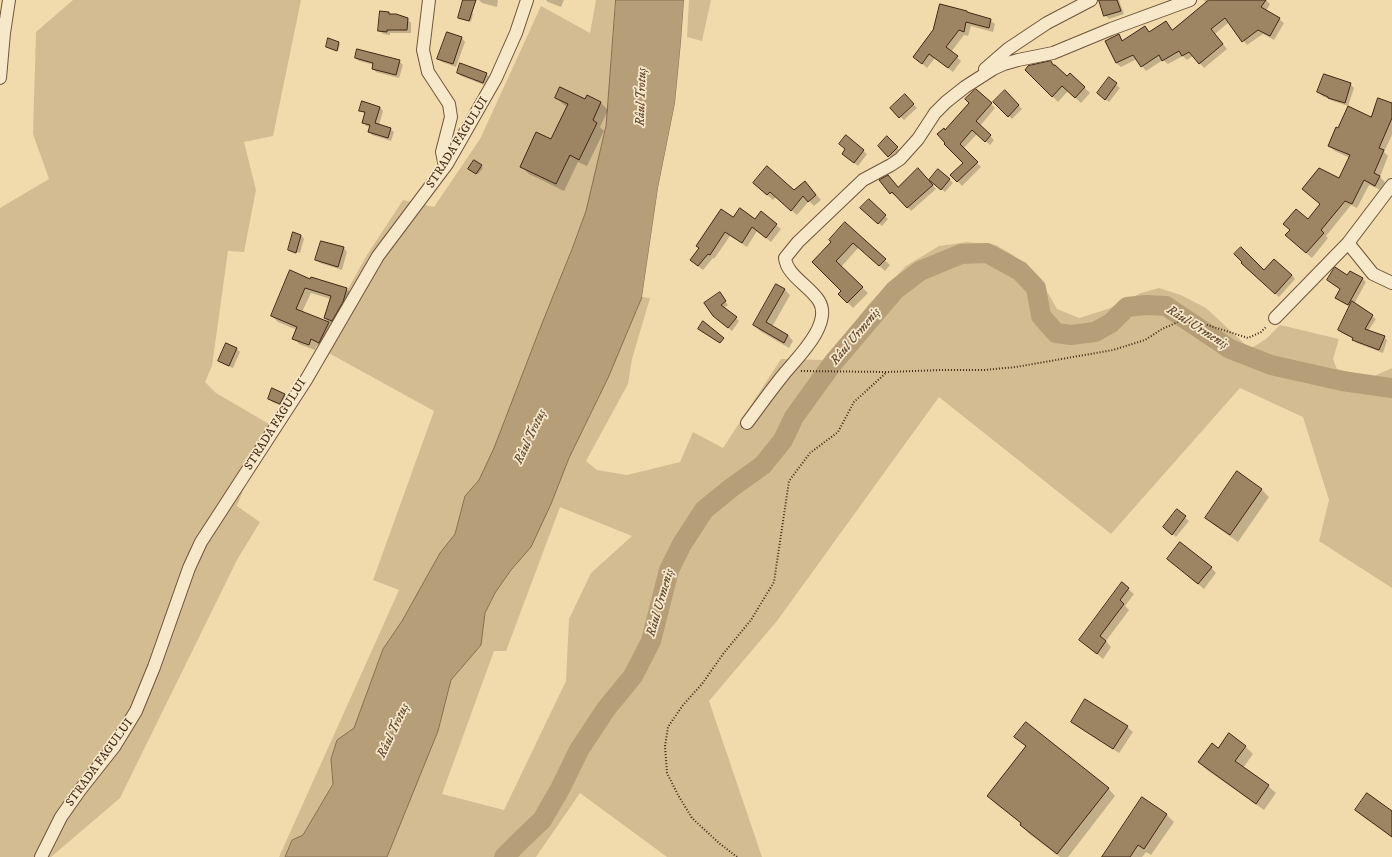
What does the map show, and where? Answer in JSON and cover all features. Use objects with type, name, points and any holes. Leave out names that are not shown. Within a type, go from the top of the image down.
[{"type":"street","points":[[0,78],[9,0]]},
{"type":"street","points":[[429,0],[423,50],[428,72],[449,104],[451,117],[442,152],[446,167]]},
{"type":"street","name":"STRADA FAGULUI","points":[[41,857],[61,817],[114,747],[136,711],[154,667],[189,568],[201,542],[306,380],[378,256],[446,167],[496,78],[511,45],[526,0]]},
{"type":"street","points":[[746,423],[806,349],[819,326],[821,310],[819,301],[786,264],[785,258],[787,255],[798,242],[863,180],[900,159],[918,139],[940,107],[1008,49],[1047,23],[1092,0]]},
{"type":"street","points":[[965,87],[1004,64],[1053,53],[1111,29],[1190,0]]},
{"type":"street","points":[[1274,318],[1348,243],[1392,185]]},
{"type":"street","points":[[1348,243],[1373,274],[1392,283]]},
{"type":"path","points":[[787,371],[886,372],[984,370],[1016,367],[1113,350],[1145,340],[1162,329],[1178,322],[1201,323],[1248,338],[1261,332],[1274,318]]},
{"type":"path","points":[[737,857],[719,843],[692,818],[678,796],[668,772],[665,746],[668,727],[683,705],[702,684],[750,620],[774,582],[789,481],[810,453],[838,432],[854,402],[886,372]]},
{"type":"shaded area","points":[[73,0],[301,0],[273,136],[244,142],[256,190],[244,252],[228,251],[212,366],[205,382],[216,393],[269,424],[237,506],[260,522],[237,560],[120,798],[51,857],[0,857],[0,208],[49,179],[33,134],[36,32]]},
{"type":"shaded area","points":[[596,0],[616,0],[606,126],[586,211],[494,448],[479,480],[465,496],[455,534],[440,553],[402,621],[383,649],[354,728],[337,740],[331,759],[333,783],[303,835],[292,840],[285,857],[279,857],[399,590],[373,580],[434,411],[316,346],[367,255],[403,200],[434,207],[480,139],[541,6],[590,33]]},
{"type":"shaded area","points":[[689,0],[711,0],[702,41],[687,37]]},
{"type":"shaded area","points":[[967,242],[996,245],[1013,255],[1041,281],[1057,309],[1079,318],[1108,309],[1141,293],[1159,288],[1181,295],[1206,308],[1250,349],[1266,339],[1280,325],[1339,339],[1333,359],[1337,369],[1372,377],[1392,368],[1392,588],[1319,541],[1329,500],[1303,417],[1240,388],[1111,534],[939,397],[777,621],[709,701],[762,857],[667,857],[580,793],[536,857],[387,857],[438,731],[451,680],[481,645],[485,613],[495,593],[511,570],[551,504],[569,458],[608,378],[642,297],[650,298],[632,359],[628,384],[586,461],[597,470],[627,475],[680,462],[693,432],[723,448],[781,359],[825,360],[869,304],[906,266],[939,246]],"holes":[[[560,507],[632,536],[591,573],[569,619],[566,681],[504,810],[442,794],[494,651],[506,651]]]},
{"type":"water","name":"Râul Trotuș","points":[[616,0],[684,0],[675,103],[658,188],[642,297],[608,378],[569,458],[551,504],[531,547],[511,570],[495,593],[485,613],[481,645],[451,680],[438,731],[387,857],[285,857],[292,840],[303,835],[333,784],[331,759],[337,740],[354,728],[383,649],[402,621],[440,553],[455,534],[465,496],[479,480],[494,448],[572,249],[586,211],[606,126]]},
{"type":"pier","points":[[684,0],[686,0],[677,103],[660,189],[644,297],[642,297],[658,188],[675,103]]},
{"type":"building","points":[[463,0],[476,0],[469,21],[458,18]]},
{"type":"building","points":[[1099,0],[1117,0],[1121,11],[1104,16]]},
{"type":"building","points":[[1209,0],[1266,0],[1261,7],[1280,18],[1270,36],[1258,30],[1242,42],[1225,18],[1211,29],[1223,44],[1199,64],[1189,52],[1182,56],[1179,51],[1162,61],[1159,55],[1141,67],[1133,55],[1116,63],[1105,41],[1119,34],[1122,41],[1145,26],[1149,32],[1166,21],[1172,30]]},
{"type":"building","points":[[940,4],[991,19],[989,28],[966,22],[964,32],[959,30],[946,47],[958,56],[948,68],[929,54],[922,64],[913,57],[933,30]]},
{"type":"building","points":[[380,11],[389,12],[389,14],[396,14],[408,18],[407,30],[387,30],[387,32],[378,31]]},
{"type":"building","points":[[447,32],[462,37],[453,64],[437,59]]},
{"type":"building","points":[[328,38],[339,42],[337,51],[326,47]]},
{"type":"building","points":[[357,49],[400,60],[396,75],[372,69],[373,63],[355,58]]},
{"type":"building","points":[[1051,61],[1053,65],[1055,65],[1067,76],[1070,73],[1085,87],[1075,98],[1062,86],[1052,97],[1025,70],[1028,66]]},
{"type":"building","points":[[460,63],[487,73],[483,83],[457,73]]},
{"type":"building","points":[[1324,74],[1351,83],[1345,103],[1328,98],[1317,92]]},
{"type":"building","points":[[1109,77],[1117,83],[1105,100],[1097,93]]},
{"type":"building","points":[[560,87],[585,99],[587,95],[601,102],[593,120],[597,123],[579,160],[570,155],[556,184],[520,167],[536,132],[551,139],[568,104],[555,98]]},
{"type":"building","points":[[976,89],[992,103],[976,121],[991,135],[985,142],[972,130],[960,144],[978,162],[957,182],[950,175],[963,163],[944,144],[945,143],[937,134],[944,128],[945,130],[969,103],[965,99]]},
{"type":"building","points":[[1005,90],[1019,105],[1008,117],[993,102]]},
{"type":"building","points":[[905,94],[914,104],[899,118],[890,108]]},
{"type":"building","points":[[1378,98],[1392,103],[1392,118],[1379,148],[1384,150],[1374,173],[1380,176],[1375,186],[1364,180],[1352,204],[1345,201],[1321,230],[1324,233],[1306,253],[1285,235],[1290,230],[1283,224],[1296,209],[1308,219],[1320,204],[1302,189],[1319,168],[1339,178],[1350,155],[1328,146],[1336,127],[1338,128],[1348,106],[1371,117]]},
{"type":"building","points":[[362,101],[380,107],[375,123],[391,128],[388,138],[368,132],[370,125],[362,123],[365,112],[359,111]]},
{"type":"building","points":[[846,135],[864,150],[854,163],[842,154],[845,149],[839,144]]},
{"type":"building","points":[[887,136],[898,147],[888,157],[878,146]]},
{"type":"building","points":[[474,160],[482,165],[476,174],[468,169]]},
{"type":"building","points":[[767,166],[794,190],[805,181],[816,195],[808,202],[803,196],[791,211],[770,192],[767,195],[753,183]]},
{"type":"building","points":[[918,168],[933,185],[907,208],[892,192],[890,194],[879,180],[888,175],[898,187]]},
{"type":"building","points":[[938,169],[950,179],[941,190],[929,180]]},
{"type":"building","points":[[869,199],[886,215],[878,224],[860,208]]},
{"type":"building","points":[[740,208],[755,219],[761,211],[777,224],[766,238],[752,227],[742,243],[725,232],[710,255],[708,254],[698,266],[690,260],[699,248],[696,246],[721,209],[733,217]]},
{"type":"building","points":[[845,222],[886,259],[879,266],[853,243],[836,261],[863,287],[847,303],[838,294],[841,291],[812,262],[831,242],[829,240]]},
{"type":"building","points":[[293,232],[301,235],[296,253],[288,250]]},
{"type":"building","points":[[321,241],[344,247],[338,267],[315,260]]},
{"type":"building","points":[[1241,247],[1264,270],[1274,259],[1292,275],[1275,294],[1241,263],[1242,262],[1234,254]]},
{"type":"building","points":[[1335,267],[1347,275],[1350,271],[1363,278],[1348,305],[1335,298],[1340,289],[1327,280]]},
{"type":"building","points":[[290,270],[310,279],[311,277],[347,288],[343,302],[332,321],[324,318],[331,296],[305,288],[296,309],[329,322],[319,343],[311,339],[309,345],[292,339],[297,327],[271,316]]},
{"type":"building","points":[[776,284],[785,289],[766,322],[788,335],[784,343],[753,325]]},
{"type":"building","points":[[720,292],[726,301],[721,305],[737,317],[728,328],[713,316],[704,303]]},
{"type":"building","points":[[1352,301],[1373,315],[1365,329],[1385,336],[1379,350],[1352,340],[1353,338],[1338,330]]},
{"type":"building","points":[[703,321],[724,338],[720,343],[698,329]]},
{"type":"building","points":[[226,343],[237,348],[229,366],[218,361]]},
{"type":"building","points":[[272,388],[285,394],[280,404],[268,399]]},
{"type":"building","points":[[1237,471],[1262,489],[1230,535],[1205,518]]},
{"type":"building","points":[[1177,509],[1186,516],[1172,535],[1163,527]]},
{"type":"building","points":[[1180,542],[1212,567],[1198,584],[1167,559]]},
{"type":"building","points":[[1122,582],[1129,588],[1120,600],[1124,604],[1100,636],[1106,641],[1097,654],[1079,640]]},
{"type":"building","points":[[1085,699],[1128,726],[1113,749],[1071,722]]},
{"type":"building","points":[[1026,722],[1109,788],[1057,854],[1020,825],[1021,823],[987,796],[1026,746],[1014,737]]},
{"type":"building","points":[[1229,733],[1246,746],[1235,761],[1269,785],[1256,804],[1198,762],[1212,743],[1218,748]]},
{"type":"building","points":[[1367,793],[1392,811],[1392,837],[1355,810]]},
{"type":"building","points":[[1142,797],[1167,814],[1144,849],[1138,845],[1130,857],[1102,857]]},
{"type":"waterway","name":"Râul Urmeniș","points":[[504,857],[542,820],[560,789],[579,750],[606,709],[633,676],[651,641],[669,570],[682,544],[704,510],[763,465],[783,440],[794,417],[833,363],[895,290],[920,271],[961,254],[987,253],[1020,271],[1036,288],[1041,316],[1056,333],[1071,335],[1095,332],[1111,323],[1127,307],[1146,305],[1166,306],[1230,349],[1271,365],[1342,381],[1392,388]]}]
